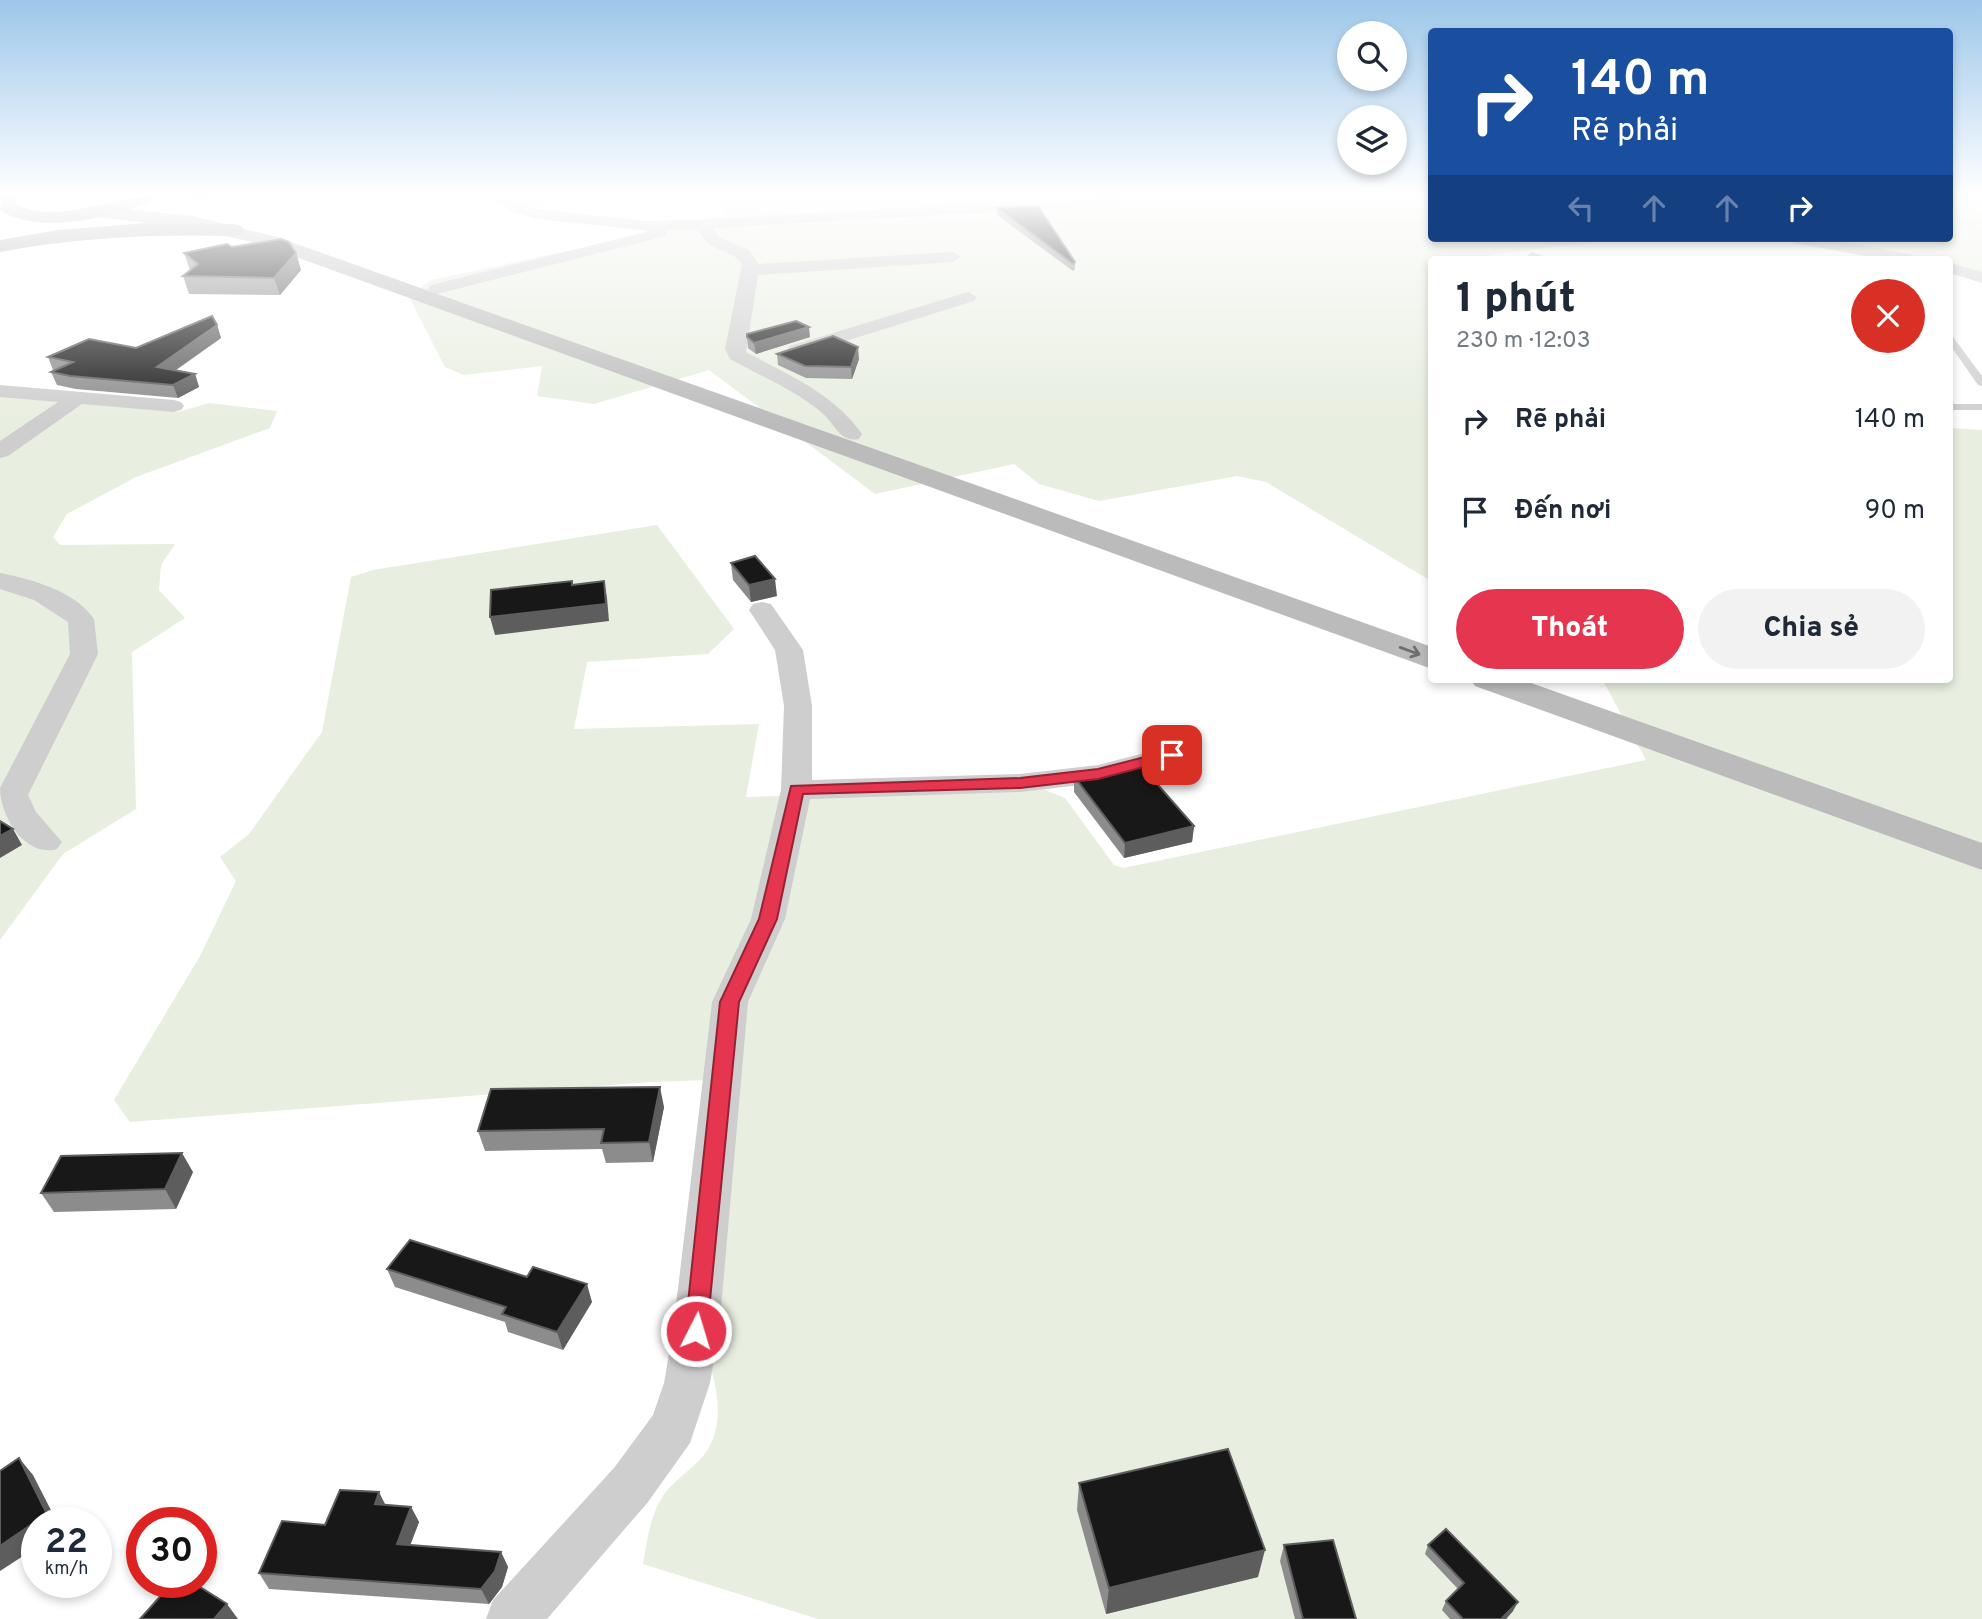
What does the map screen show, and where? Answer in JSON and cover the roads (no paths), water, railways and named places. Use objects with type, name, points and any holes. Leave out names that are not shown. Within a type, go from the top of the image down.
[{"type":"main road","points":[[356,272],[1428,658]]},
{"type":"main road","points":[[391,272],[1428,638]]},
{"type":"main road","points":[[1498,683],[1982,857]]},
{"type":"main road","points":[[1555,683],[1982,834]]},
{"type":"street","points":[[437,289],[508,272]]},
{"type":"street","points":[[751,272],[735,349],[737,355],[819,400],[835,413],[851,435]]},
{"type":"street","points":[[1961,272],[1982,278]]},
{"type":"street","points":[[753,364],[968,297]]},
{"type":"street","points":[[0,391],[173,406]]},
{"type":"street","points":[[0,452],[78,398]]},
{"type":"street","points":[[0,581],[19,584],[58,601],[81,618],[84,654],[12,795],[22,817],[46,842]]},
{"type":"street","points":[[512,1619],[631,1485],[673,1427],[687,1383],[696,1331],[730,1002],[768,919],[796,790],[799,706],[789,650],[762,610]]},
{"type":"street","points":[[796,790],[1020,783],[1098,774],[1172,755]]},
{"type":"lane","points":[[1953,344],[1982,383]]},
{"type":"lane","points":[[1953,407],[1982,407]]}]
